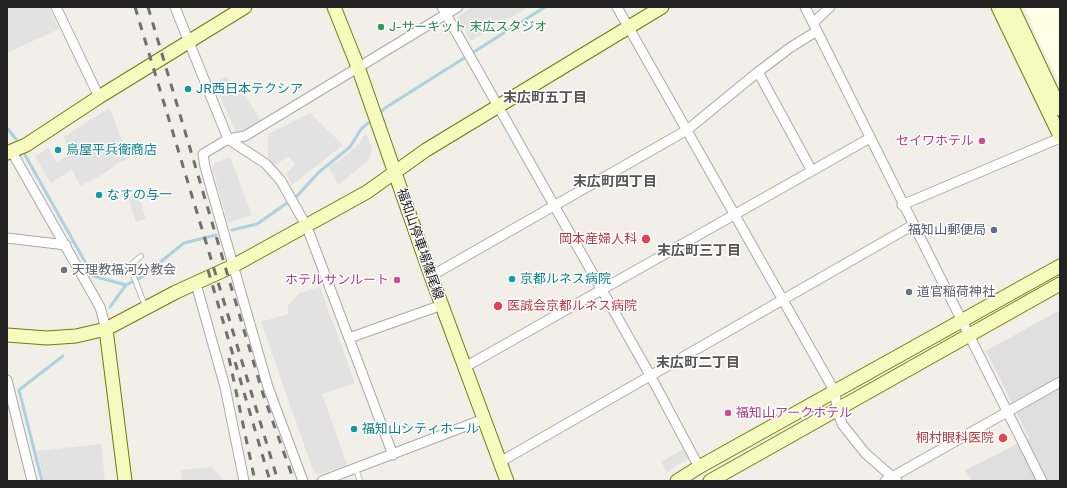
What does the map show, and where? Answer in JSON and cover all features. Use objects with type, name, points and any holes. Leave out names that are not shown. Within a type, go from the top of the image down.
[{"type":"street","points":[[56,7],[99,97]]},
{"type":"street","points":[[175,7],[188,43],[228,139],[266,164],[281,181],[307,227],[393,455]]},
{"type":"street","points":[[125,481],[106,329],[100,307],[66,245],[9,153],[26,145],[99,97],[244,7]]},
{"type":"street","name":"福知山停車場篠尾線","points":[[334,7],[358,67],[431,276],[506,481]]},
{"type":"street","points":[[303,481],[268,387],[205,167],[203,154],[228,139],[245,136],[358,67],[444,11],[458,7]]},
{"type":"street","points":[[617,7],[782,301],[835,392],[837,409],[842,424],[865,453],[886,473],[895,479]]},
{"type":"street","points":[[7,335],[47,338],[76,336],[106,329],[233,266],[307,227],[367,192],[426,150],[662,7]]},
{"type":"street","points":[[805,7],[902,205],[970,334],[1042,481]]},
{"type":"street","points":[[431,276],[687,130],[815,27],[830,7]]},
{"type":"street","points":[[902,205],[1060,137],[998,7]]},
{"type":"street","points":[[1012,7],[1060,109]]},
{"type":"street","points":[[444,11],[650,375],[699,467]]},
{"type":"street","points":[[758,72],[812,171]]},
{"type":"street","points":[[465,368],[870,138]]},
{"type":"street","points":[[500,462],[913,225]]},
{"type":"street","points":[[7,238],[66,245]]},
{"type":"street","points":[[677,481],[699,467],[835,392],[962,319],[1060,266]]},
{"type":"street","points":[[196,284],[225,387],[244,481]]},
{"type":"street","points":[[710,481],[1060,284]]},
{"type":"street","points":[[349,338],[442,305]]},
{"type":"street","points":[[7,380],[9,399],[32,481]]},
{"type":"street","points":[[885,481],[895,479],[1060,382]]},
{"type":"street","points":[[322,481],[484,419]]},
{"type":"lane","points":[[141,256],[132,264],[134,277],[146,308]]},
{"type":"lane","points":[[356,469],[360,481]]},
{"type":"shaded area","points":[[7,7],[49,7],[59,29],[7,53]]},
{"type":"shaded area","points":[[473,7],[529,7],[471,41],[457,17]]},
{"type":"shaded area","points":[[1025,7],[1060,7],[1060,83],[1037,37]]},
{"type":"shaded area","points":[[227,76],[235,92],[242,89],[261,122],[242,133],[235,131],[215,83]]},
{"type":"shaded area","points":[[110,108],[128,159],[118,163],[102,175],[80,186],[72,169],[51,183],[35,157],[48,148],[56,162],[66,156],[71,152],[63,137]]},
{"type":"shaded area","points":[[310,113],[343,145],[292,185],[286,174],[295,164],[288,156],[276,165],[268,160],[268,134]]},
{"type":"shaded area","points":[[366,133],[372,149],[369,160],[338,185],[329,167],[359,144]]},
{"type":"shaded area","points":[[230,157],[252,215],[228,223],[212,167],[217,162]]},
{"type":"shaded area","points":[[138,194],[146,219],[136,222],[128,197]]},
{"type":"shaded area","points":[[320,287],[355,383],[322,394],[347,465],[320,474],[314,473],[261,322],[288,314],[288,306],[299,293]]},
{"type":"shaded area","points":[[1060,310],[1060,481],[972,481],[965,470],[1029,438],[986,351]]},
{"type":"shaded area","points":[[101,444],[105,481],[44,481],[37,451]]},
{"type":"shaded area","points":[[684,449],[689,458],[667,472],[661,462]]},
{"type":"shaded area","points":[[212,467],[224,481],[182,481],[180,470]]},
{"type":"waterway","points":[[378,115],[385,108],[545,7]]},
{"type":"waterway","points":[[232,230],[257,224],[297,196],[319,172],[350,147],[361,129],[372,120]]},
{"type":"waterway","points":[[7,128],[16,139]]},
{"type":"waterway","points":[[25,155],[93,276],[126,285],[142,277],[184,243],[216,235]]},
{"type":"waterway","points":[[110,307],[126,285]]},
{"type":"waterway","points":[[42,481],[19,390],[63,356]]},
{"type":"railway","points":[[135,7],[278,481]]},
{"type":"railway","points":[[148,7],[263,394],[294,481]]},
{"type":"railway","points":[[208,270],[270,481]]},
{"type":"railway","points":[[229,358],[255,481]]},
{"type":"place","name":"J-サーキット 末広スタジオ","points":[[381,27]]},
{"type":"place","name":"JR西日本テクシア","points":[[188,89]]},
{"type":"place","name":"セイワホテル","points":[[982,141]]},
{"type":"place","name":"鳥屋平兵衛商店","points":[[58,150]]},
{"type":"place","name":"なすの与一","points":[[99,195]]},
{"type":"place","name":"福知山郵便局","points":[[994,230]]},
{"type":"place","name":"岡本産婦人科","points":[[646,239]]},
{"type":"place","name":"天理教福河分教会","points":[[64,270]]},
{"type":"place","name":"京都ルネス病院","points":[[512,279]]},
{"type":"place","name":"ホテルサンルート","points":[[397,280]]},
{"type":"place","name":"道官稲荷神社","points":[[909,292]]},
{"type":"place","name":"医誠会京都ルネス病院","points":[[498,306]]},
{"type":"place","name":"福知山アークホテル","points":[[728,413]]},
{"type":"place","name":"福知山シティホール","points":[[354,429]]},
{"type":"place","name":"桐村眼科医院","points":[[1003,438]]},
{"type":"district","name":"末広町五丁目","points":[[545,98]]},
{"type":"district","name":"末広町四丁目","points":[[615,182]]},
{"type":"district","name":"末広町三丁目","points":[[699,251]]},
{"type":"district","name":"末広町二丁目","points":[[698,363]]}]
